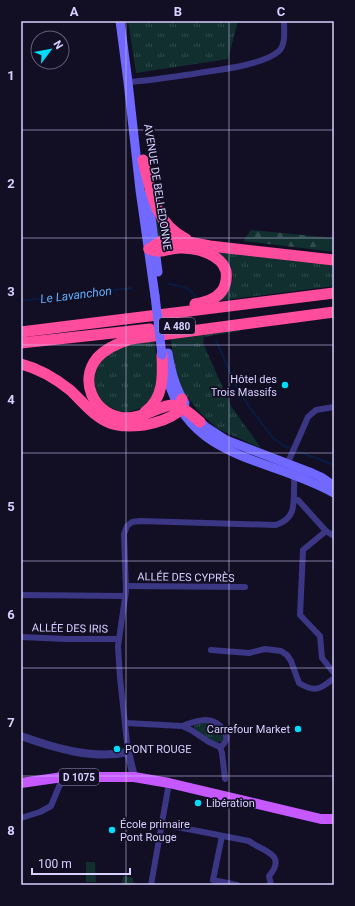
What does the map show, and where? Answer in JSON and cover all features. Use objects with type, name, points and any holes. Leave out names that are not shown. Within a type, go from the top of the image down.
[{"type":"highway","points":[[143,160],[158,213],[172,231],[194,242]]},
{"type":"highway","points":[[153,249],[162,241],[169,239],[194,242],[210,246],[334,260]]},
{"type":"highway","points":[[72,326],[205,302],[214,298],[223,290],[226,279],[226,271],[220,261],[213,256],[200,251],[181,248],[163,252],[153,249]]},
{"type":"highway","name":"A 480","points":[[21,332],[334,293]]},
{"type":"highway","points":[[180,403],[140,415],[124,418],[106,412],[98,405],[90,391],[89,380],[92,366],[99,356],[112,346],[144,336],[334,312]]},
{"type":"highway","name":"A 480","points":[[21,343],[334,312]]},
{"type":"highway","points":[[140,415],[153,405],[159,395],[163,376],[165,354]]},
{"type":"highway","points":[[21,364],[51,376],[98,416],[111,423],[125,426],[138,426],[170,418],[182,418],[187,420]]},
{"type":"highway","points":[[170,418],[178,412],[180,403]]},
{"type":"highway","points":[[180,403],[185,410],[200,422]]},
{"type":"main road","name":"AVENUE DE BELLEDONNE","points":[[120,21],[140,190],[153,249]]},
{"type":"main road","name":"AVENUE DE BELLEDONNE","points":[[128,82],[143,160],[165,354],[166,377],[171,392],[180,403],[187,420],[204,436],[222,447],[294,475],[334,493]]},
{"type":"main road","points":[[200,422],[226,440],[290,460],[334,486]]},
{"type":"main road","points":[[277,469],[284,468],[290,460]]},
{"type":"main road","name":"D 1075","points":[[21,783],[63,777],[134,777],[169,782],[321,819],[334,819]]},
{"type":"main road","name":"D 1075","points":[[321,819],[334,826]]},
{"type":"street","points":[[128,82],[237,67],[259,60],[280,50],[283,42],[284,21]]},
{"type":"street","points":[[134,777],[128,752],[120,678],[118,639],[126,586],[124,534],[127,526],[132,522],[140,521],[276,525],[284,522],[289,518],[294,500],[294,475],[290,460],[308,417],[316,410],[334,407]]},
{"type":"street","points":[[294,500],[298,500],[326,531],[334,536]]},
{"type":"street","points":[[326,531],[303,550],[300,615],[320,636],[322,658],[334,673]]},
{"type":"street","name":"ALLÉE DES CYPRÈS","points":[[126,586],[245,587]]},
{"type":"street","points":[[21,595],[125,596]]},
{"type":"street","name":"ALLÉE DES IRIS","points":[[21,637],[118,639]]},
{"type":"street","points":[[211,650],[249,653],[265,649],[280,651],[287,655],[291,661],[299,683],[310,689],[322,688],[334,678]]},
{"type":"street","points":[[182,726],[192,722],[207,720],[219,723],[226,735],[224,743],[220,747]]},
{"type":"street","points":[[126,723],[182,726],[191,730],[220,747],[225,779]]},
{"type":"street","points":[[21,736],[83,753],[112,755],[128,752]]},
{"type":"street","points":[[21,818],[40,812],[51,806],[63,777]]},
{"type":"street","points":[[151,885],[169,782]]},
{"type":"street","points":[[162,824],[248,842],[268,852],[276,864],[273,872],[269,876],[271,885]]},
{"type":"street","points":[[222,836],[213,880],[237,885]]},
{"type":"green space","points":[[128,21],[238,21],[228,59],[136,73]]},
{"type":"green space","points":[[155,218],[157,218],[171,234],[158,240]]},
{"type":"green space","points":[[251,230],[334,238],[334,252],[243,241]]},
{"type":"green space","points":[[208,250],[334,263],[334,286],[217,301],[231,283],[233,277],[231,269],[223,256]]},
{"type":"green space","points":[[239,328],[240,331],[204,337],[203,343],[231,406],[261,448],[218,429],[200,413],[181,389],[173,358],[171,338]]},
{"type":"green space","points":[[154,340],[159,373],[158,390],[142,408],[124,413],[107,406],[97,396],[93,381],[94,371],[104,357],[121,346]]},
{"type":"green space","points":[[208,722],[220,727],[223,736],[222,741],[219,742],[209,739],[194,728],[194,726],[201,723]]},
{"type":"green space","points":[[86,862],[95,862],[96,882],[86,882]]},
{"type":"green space","points":[[123,876],[133,878],[133,882],[135,883],[134,885],[121,885]]},
{"type":"waterway","points":[[169,284],[188,289],[196,297]]},
{"type":"waterway","name":"Le Lavanchon","points":[[21,301],[131,288]]},
{"type":"waterway","name":"Le Lavanchon","points":[[216,340],[236,386],[250,408],[273,438],[284,446],[334,465]]},
{"type":"place","name":"Hôtel des Trois Massifs","points":[[285,385]]},
{"type":"place","name":"Carrefour Market","points":[[298,729]]},
{"type":"place","name":"PONT ROUGE","points":[[117,749]]},
{"type":"place","name":"Libération","points":[[198,803]]},
{"type":"place","name":"École primaire Pont Rouge","points":[[112,830]]}]
